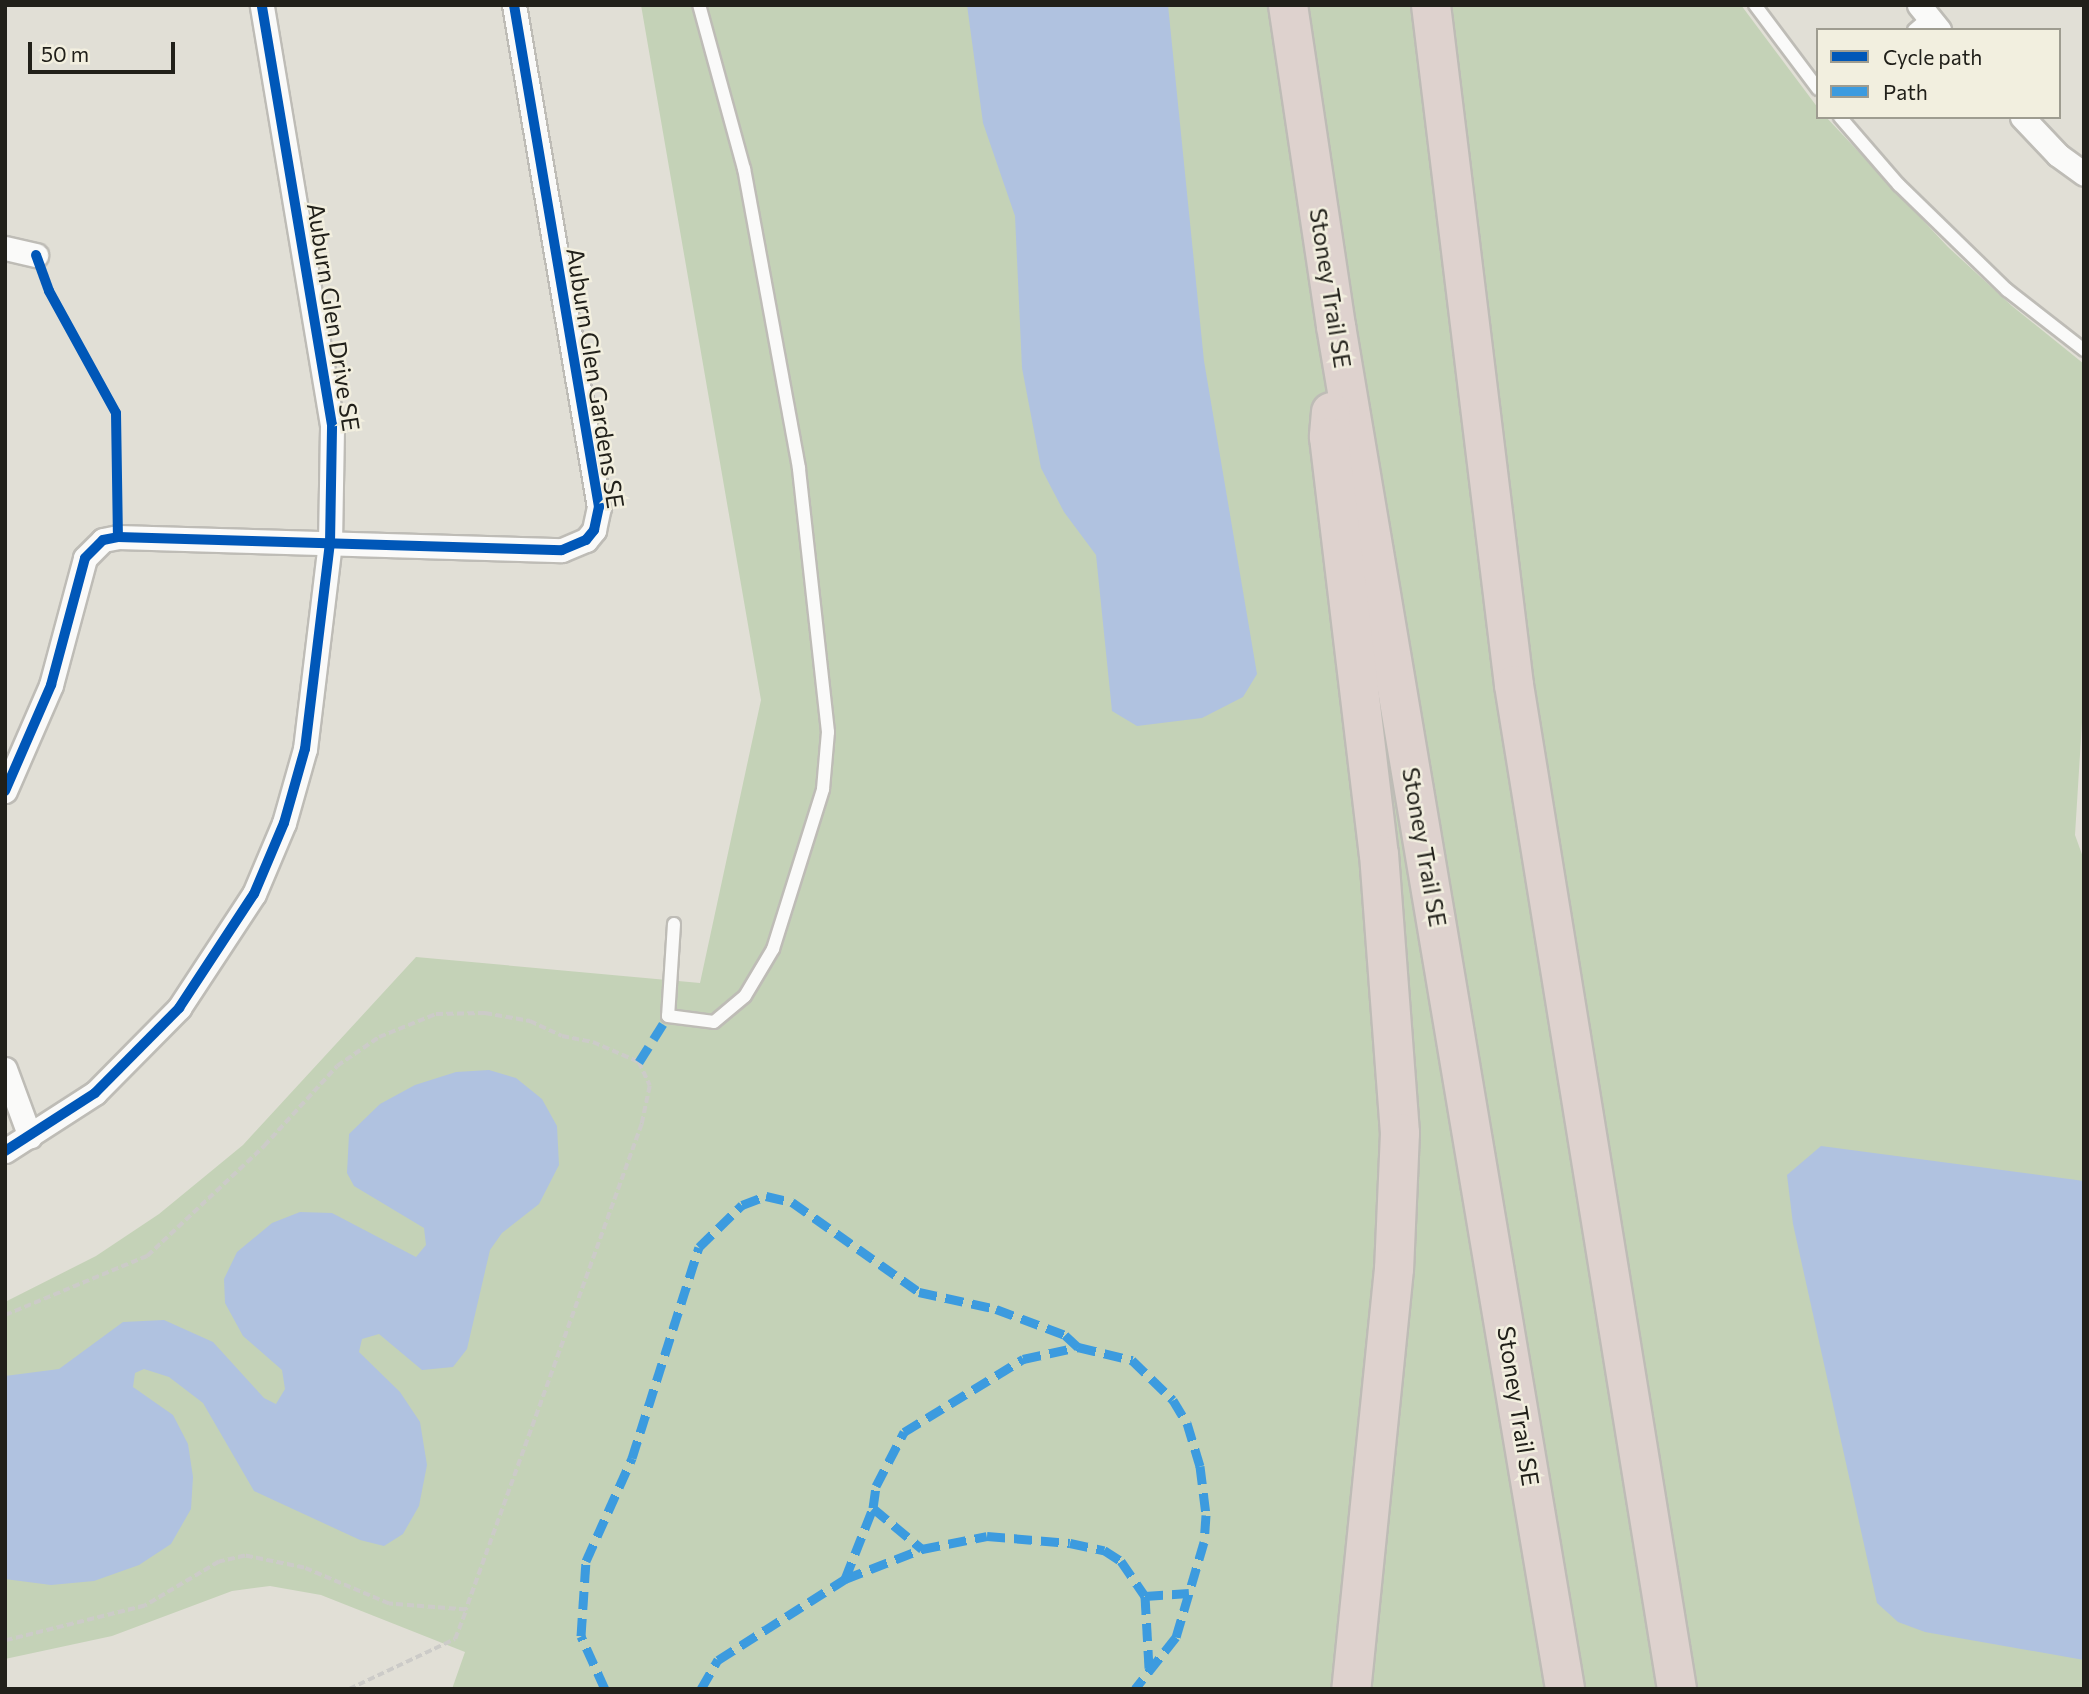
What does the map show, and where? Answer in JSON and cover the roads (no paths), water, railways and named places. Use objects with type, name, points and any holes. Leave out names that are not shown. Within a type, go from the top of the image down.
[{"type":"highway","name":"Stoney Trail SE","points":[[1288,5],[1336,326],[1565,1689]]},
{"type":"highway","points":[[1431,5],[1514,685],[1677,1689]]},
{"type":"highway","points":[[1336,326],[1329,437],[1379,854],[1400,1133],[1394,1269],[1350,1689]]},
{"type":"highway","points":[[1665,1614],[1702,1689]]},
{"type":"street","name":"Auburn Glen Drive SE","points":[[5,1151],[95,1093],[156,1033],[210,967],[254,894],[284,823],[305,749],[330,543],[331,425],[262,5]]},
{"type":"street","name":"Auburn Glen Gardens SE","points":[[5,792],[51,685],[81,568],[93,546],[118,537],[562,550],[586,540],[598,519],[514,5]]},
{"type":"street","points":[[2024,119],[2058,155],[2084,174]]},
{"type":"street","points":[[5,248],[36,256]]},
{"type":"street","points":[[5,1069],[30,1137]]},
{"type":"lane","points":[[674,924],[667,1016],[714,1023],[745,996],[773,949],[823,789],[828,732],[799,468],[744,169],[699,5]]},
{"type":"lane","points":[[1755,5],[1816,86]]},
{"type":"lane","points":[[1842,119],[1899,185],[2007,290],[2084,350]]},
{"type":"water","points":[[967,5],[1168,5],[1204,361],[1257,674],[1243,697],[1202,718],[1137,726],[1112,711],[1096,555],[1064,512],[1041,468],[1022,368],[1015,216],[983,123]]},
{"type":"water","points":[[489,1070],[516,1078],[542,1099],[557,1126],[559,1165],[539,1204],[502,1233],[490,1250],[467,1349],[453,1367],[422,1370],[379,1334],[362,1339],[359,1352],[400,1392],[420,1422],[427,1465],[419,1506],[403,1534],[384,1546],[360,1540],[254,1491],[203,1403],[169,1377],[144,1369],[135,1373],[133,1387],[173,1415],[188,1444],[193,1477],[191,1509],[171,1544],[139,1565],[94,1581],[51,1585],[5,1579],[5,1376],[59,1369],[123,1322],[164,1320],[213,1342],[264,1398],[276,1404],[285,1389],[282,1370],[243,1336],[225,1303],[224,1279],[237,1252],[272,1223],[300,1212],[332,1213],[416,1257],[426,1245],[424,1228],[354,1186],[347,1173],[349,1134],[380,1104],[415,1085],[456,1072]]},
{"type":"water","points":[[1821,1146],[2084,1181],[2084,1660],[1925,1632],[1898,1622],[1877,1603],[1793,1224],[1787,1175]]}]
